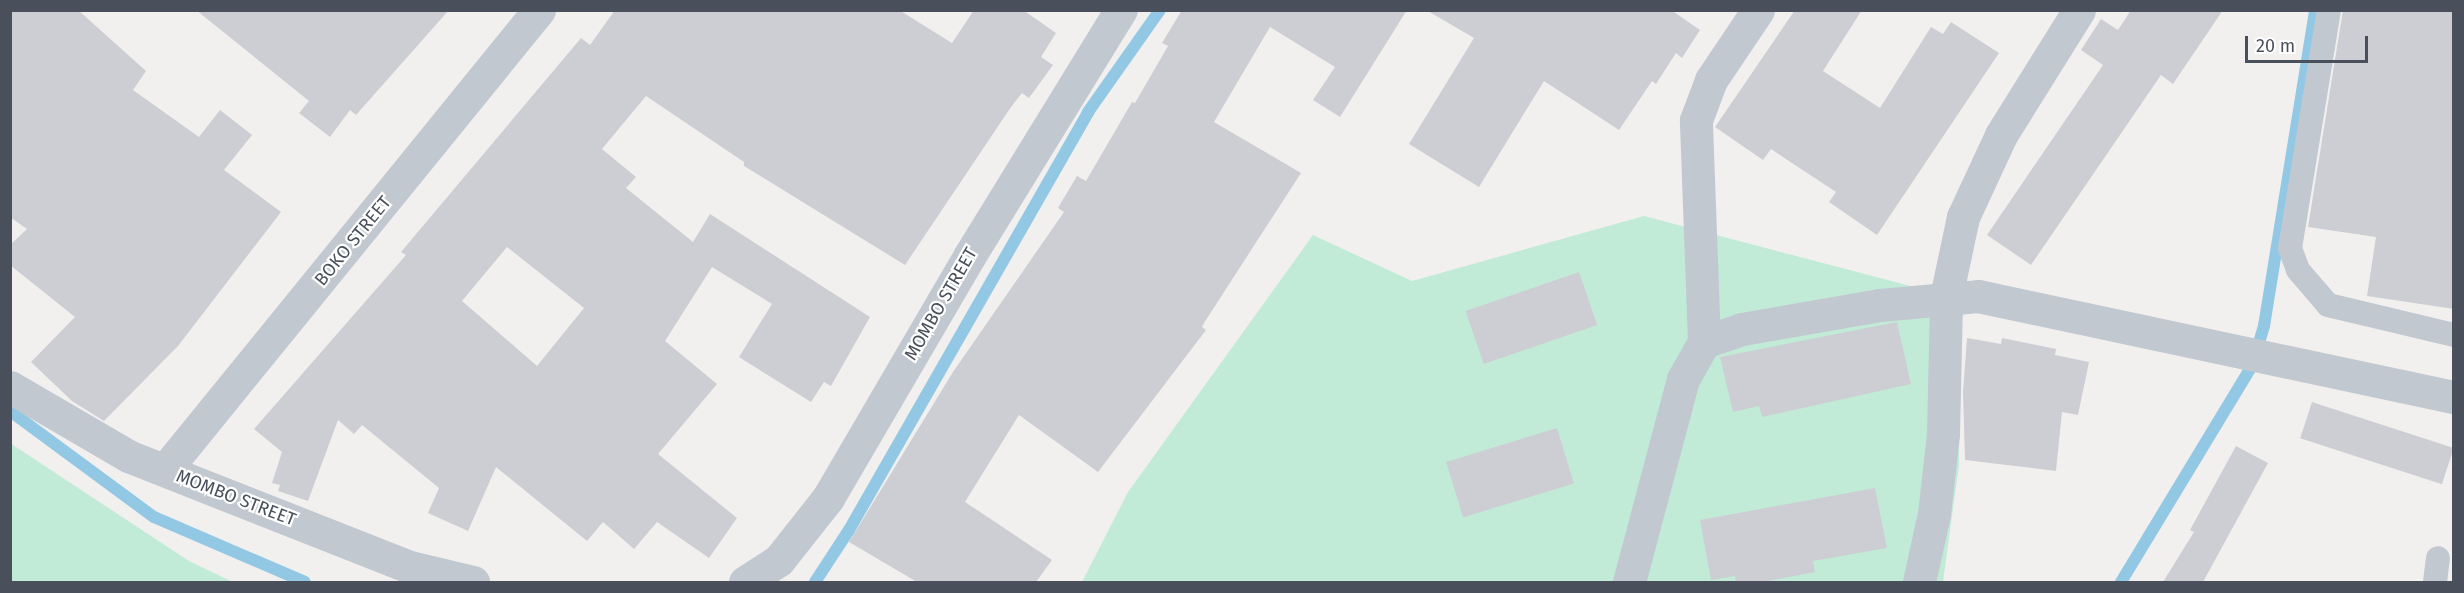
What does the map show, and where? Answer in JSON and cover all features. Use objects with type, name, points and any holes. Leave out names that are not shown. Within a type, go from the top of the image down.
[{"type":"street","name":"BOKO STREET","points":[[165,471],[539,10]]},
{"type":"street","name":"MOMBO STREET","points":[[745,582],[779,560],[828,498],[970,255],[1121,10]]},
{"type":"street","points":[[1629,582],[1683,379],[1704,342],[1696,120],[1711,80],[1758,10]]},
{"type":"street","points":[[1919,582],[1934,514],[1943,434],[1946,297],[1963,217],[1979,176],[2079,10]]},
{"type":"street","points":[[1704,342],[1742,329],[1946,297],[1978,296],[2008,300],[2454,397]]},
{"type":"street","name":"MOMBO STREET","points":[[10,387],[71,425],[165,471],[410,567],[474,582]]},
{"type":"lane","points":[[2329,10],[2290,248],[2298,270],[2328,304],[2454,335]]},
{"type":"lane","points":[[2435,582],[2438,558]]},
{"type":"green space","points":[[1644,216],[1960,299],[1959,465],[1943,582],[1082,582],[1128,492],[1313,235],[1412,281]]},
{"type":"green space","points":[[10,443],[189,561],[233,582],[11,582]]},
{"type":"building","points":[[10,10],[78,10],[146,71],[133,90],[199,137],[220,110],[252,135],[224,170],[281,212],[178,346],[104,421],[72,401],[31,362],[75,317],[10,265],[10,245],[27,229],[10,217]]},
{"type":"building","points":[[196,10],[449,10],[356,115],[350,110],[330,137],[299,113],[309,101]]},
{"type":"building","points":[[615,10],[899,10],[952,43],[974,10],[1023,10],[1056,33],[1041,57],[1053,65],[1029,98],[1022,93],[1011,107],[905,265],[744,166],[744,162],[646,96],[602,149],[636,177],[626,188],[693,242],[710,214],[870,317],[831,386],[824,382],[811,402],[739,357],[772,304],[712,267],[665,341],[717,384],[658,454],[737,518],[709,558],[657,522],[634,549],[603,522],[587,541],[496,467],[468,531],[428,513],[439,488],[362,425],[354,434],[338,420],[308,501],[278,491],[280,485],[272,483],[282,452],[254,429],[406,255],[401,252],[581,38],[590,45]],"holes":[[[507,247],[584,308],[537,366],[462,301]]]},
{"type":"building","points":[[1182,10],[1407,10],[1340,117],[1313,100],[1335,67],[1270,27],[1214,122],[1301,173],[1204,323],[1202,327],[1206,330],[1098,472],[1019,415],[965,502],[1052,560],[1036,582],[917,582],[849,542],[953,372],[1064,212],[1058,208],[1077,176],[1086,181],[1132,102],[1135,103],[1168,46],[1162,43]]},
{"type":"building","points":[[1426,10],[1671,10],[1700,30],[1682,58],[1676,53],[1656,84],[1652,81],[1619,130],[1544,81],[1479,187],[1409,144],[1474,38]]},
{"type":"building","points":[[1795,10],[1862,10],[1823,71],[1880,108],[1931,27],[1943,34],[1951,22],[1999,53],[1877,235],[1829,202],[1836,192],[1771,149],[1763,160],[1715,127]]},
{"type":"building","points":[[2131,10],[2223,10],[2173,84],[2161,75],[2031,265],[1987,235],[2103,65],[2081,50],[2101,19],[2118,30]]},
{"type":"building","points":[[2343,10],[2454,10],[2454,309],[2367,296],[2376,237],[2308,227]]},
{"type":"building","points":[[1579,272],[1597,325],[1484,364],[1466,311]]},
{"type":"building","points":[[1897,322],[1911,384],[1762,417],[1759,406],[1733,412],[1720,357]]},
{"type":"building","points":[[1967,338],[2001,344],[2002,338],[2056,349],[2055,355],[2089,362],[2078,415],[2062,412],[2056,471],[1965,460],[1963,392]]},
{"type":"building","points":[[2312,402],[2454,448],[2442,484],[2300,438]]},
{"type":"building","points":[[1557,428],[1574,483],[1463,517],[1446,462]]},
{"type":"building","points":[[2236,446],[2268,463],[2203,582],[2163,582],[2194,532],[2190,530]]},
{"type":"building","points":[[1875,488],[1887,548],[1813,561],[1815,572],[1764,582],[1736,582],[1735,576],[1711,580],[1700,520]]},
{"type":"waterway","points":[[815,582],[849,530],[1088,112],[1160,10]]},
{"type":"waterway","points":[[2121,582],[2252,366],[2264,326],[2315,10]]},
{"type":"waterway","points":[[10,411],[154,517],[305,582]]}]
